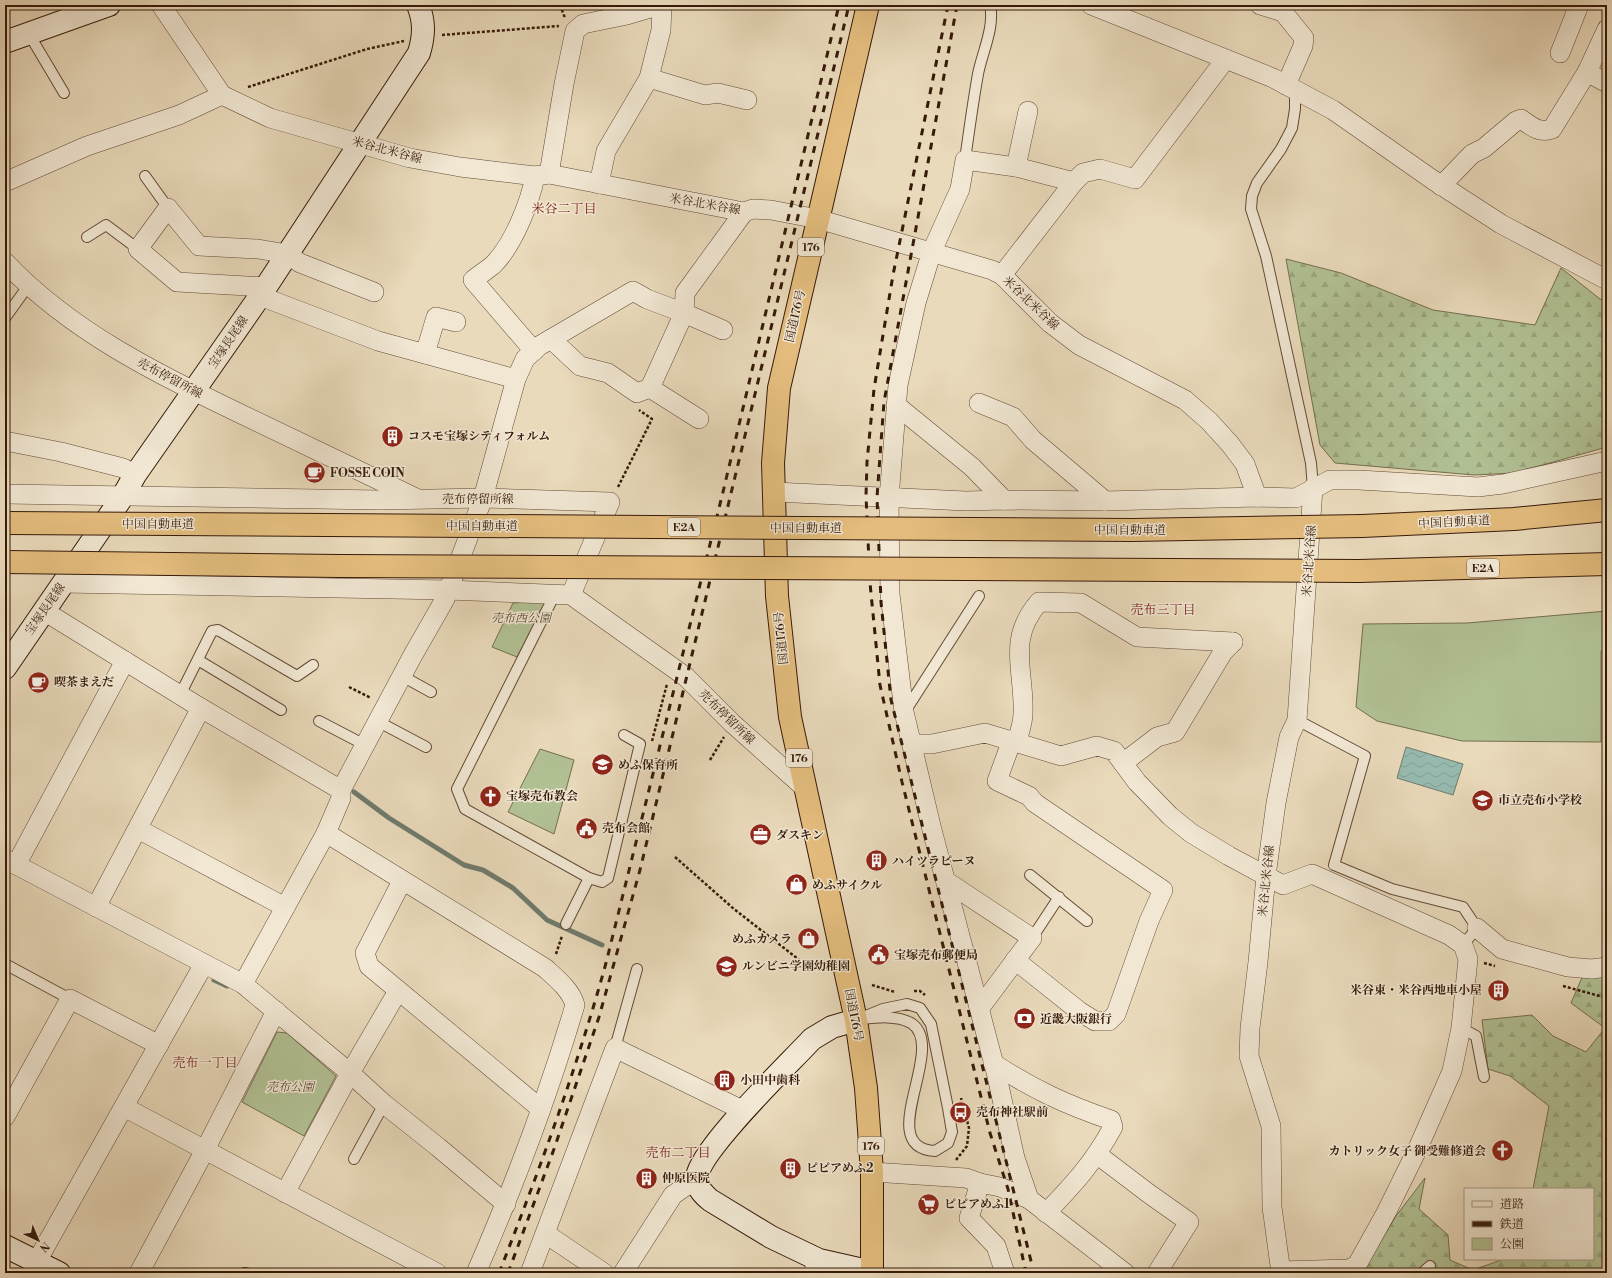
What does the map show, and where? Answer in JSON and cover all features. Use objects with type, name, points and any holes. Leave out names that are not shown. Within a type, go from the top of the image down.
[{"type":"highway","name":"国道176号","points":[[868,5],[779,388],[773,463],[777,596],[790,717],[856,1020],[866,1088],[872,1172],[872,1272]]},
{"type":"highway","name":"中国自動車道","points":[[5,523],[1132,530],[1362,526],[1514,519],[1607,510]]},
{"type":"highway","name":"E2A","points":[[5,562],[339,566],[1359,571],[1607,564]]},
{"type":"street","points":[[5,42],[110,5]]},
{"type":"street","points":[[5,182],[87,146],[179,115],[222,95],[161,5]]},
{"type":"street","name":"宝塚長尾線","points":[[5,668],[135,475],[263,291],[419,53],[423,36],[422,16],[418,5]]},
{"type":"street","points":[[534,351],[473,280],[493,264],[518,225],[531,193],[542,175],[564,84],[574,32],[583,24],[627,15],[662,5],[662,30],[648,78],[606,151],[599,184]]},
{"type":"street","points":[[1091,5],[1111,9],[1291,88],[1333,110],[1441,186],[1501,224],[1607,280]]},
{"type":"street","points":[[1260,5],[1284,8],[1304,38],[1291,88]]},
{"type":"street","points":[[1560,53],[1579,5]]},
{"type":"street","points":[[1441,186],[1472,154],[1484,148],[1516,121],[1521,119],[1545,132],[1552,129],[1587,72],[1607,29]]},
{"type":"street","points":[[1002,275],[1074,182],[1083,173],[1100,169],[1135,179],[1225,60]]},
{"type":"street","points":[[1587,72],[1607,83]]},
{"type":"street","points":[[648,78],[705,95],[718,93],[747,100]]},
{"type":"street","name":"米谷北米谷線","points":[[222,95],[270,118],[410,158],[460,167],[542,175],[599,184],[744,212],[753,209],[771,210],[818,218],[992,270],[1002,275],[1050,323],[1079,345],[1185,400],[1209,421],[1230,444],[1245,464],[1257,497]]},
{"type":"street","points":[[1016,167],[1028,111]]},
{"type":"street","points":[[1029,1199],[1015,1158],[993,1063],[904,712],[890,594],[889,498],[898,385],[916,303],[932,251],[960,189],[965,160],[1016,167],[1074,182]]},
{"type":"street","points":[[374,292],[300,263],[287,254],[258,249],[199,246],[168,208],[138,249],[177,282],[263,291],[378,341],[516,379]]},
{"type":"street","points":[[643,390],[684,313],[685,293],[744,212]]},
{"type":"street","name":"売布停留所線","points":[[5,262],[28,286],[107,345],[194,391],[419,500],[483,498],[610,502]]},
{"type":"street","points":[[243,984],[326,833],[341,798],[342,790],[365,744],[448,590],[483,498],[516,379],[525,359],[550,339],[633,291],[647,299],[722,330]]},
{"type":"street","points":[[425,354],[436,317],[456,322]]},
{"type":"street","points":[[550,339],[580,366],[608,373],[699,419]]},
{"type":"street","points":[[979,403],[1013,416],[1033,440],[1105,502]]},
{"type":"street","points":[[896,405],[972,467],[1004,500]]},
{"type":"street","points":[[5,441],[123,468],[135,475]]},
{"type":"street","points":[[774,492],[966,501],[1004,500],[1105,502],[1257,497],[1296,498],[1330,480],[1359,480],[1478,487],[1503,484],[1607,461]]},
{"type":"street","name":"米谷北米谷線","points":[[1281,1272],[1272,1207],[1271,1126],[1250,1056],[1250,1028],[1266,876],[1276,803],[1289,737],[1297,720],[1313,488]]},
{"type":"street","points":[[5,494],[419,500]]},
{"type":"street","points":[[63,584],[448,590],[563,595],[610,502]]},
{"type":"street","name":"売布停留所線","points":[[563,595],[686,677],[732,723],[806,789]]},
{"type":"street","points":[[1015,960],[1079,1011],[1095,1021],[1108,1021],[1116,1014],[1149,921],[1163,890],[1028,796],[997,781],[1023,716],[1019,660],[1021,633],[1029,614],[1039,602],[1081,603],[1137,637],[1233,642],[1222,652],[1175,732],[1157,737],[1123,763]]},
{"type":"street","points":[[44,611],[201,708],[342,790]]},
{"type":"street","points":[[125,661],[10,862],[243,984],[350,1072],[384,1104],[506,1204]]},
{"type":"street","points":[[96,907],[201,708]]},
{"type":"street","points":[[912,744],[932,744],[985,733],[1061,756],[1098,746],[1114,751],[1137,782],[1170,816],[1191,833],[1266,876],[1283,885],[1312,874],[1449,935],[1463,944],[1468,959],[1460,1028],[1449,1078],[1387,1211],[1357,1265],[1349,1269],[1281,1272]]},
{"type":"street","points":[[138,829],[285,907]]},
{"type":"street","points":[[326,833],[545,968],[557,978],[573,999],[575,1005],[560,1057],[506,1204],[476,1273]]},
{"type":"street","points":[[402,881],[365,953],[369,966],[540,1109]]},
{"type":"street","points":[[946,881],[1032,938],[979,1009]]},
{"type":"street","points":[[1477,928],[1502,949],[1568,967],[1592,969],[1607,967]]},
{"type":"street","points":[[37,1261],[204,964]]},
{"type":"street","points":[[285,1192],[350,1072],[398,991]]},
{"type":"street","points":[[5,1117],[70,999],[159,1045]]},
{"type":"street","points":[[139,1273],[205,1150],[276,1011]]},
{"type":"street","points":[[856,1020],[832,1027],[812,1039],[742,1113],[721,1138],[699,1169],[697,1177],[701,1192],[720,1207],[771,1237],[816,1267],[872,1272]]},
{"type":"street","points":[[530,1273],[615,1048],[736,1107],[742,1113]]},
{"type":"street","points":[[993,1063],[1025,1084],[1050,1097],[1111,1120],[1113,1127],[1098,1155],[1078,1180],[1046,1213]]},
{"type":"street","points":[[124,1107],[437,1273]]},
{"type":"street","points":[[1098,1155],[1148,1194],[1190,1222],[1157,1273]]},
{"type":"street","points":[[872,1172],[966,1178],[980,1183],[1000,1187],[1029,1199],[1125,1273]]},
{"type":"street","points":[[980,1183],[969,1218],[996,1246],[1005,1273]]},
{"type":"street","points":[[623,1273],[673,1195],[686,1186],[698,1184]]},
{"type":"street","points":[[546,1234],[604,1273]]},
{"type":"street","points":[[5,1246],[59,1273]]},
{"type":"lane","points":[[965,160],[978,74],[988,37],[991,11],[990,5]]},
{"type":"lane","points":[[28,34],[64,93]]},
{"type":"lane","points":[[1291,88],[1295,109],[1292,128],[1281,149],[1257,183],[1252,196],[1252,209],[1268,263],[1311,463],[1313,488]]},
{"type":"lane","points":[[145,176],[168,208]]},
{"type":"lane","points":[[87,238],[106,225],[138,249]]},
{"type":"lane","points":[[5,318],[28,286]]},
{"type":"lane","points":[[563,595],[457,789],[464,809],[589,878],[602,882],[608,878],[640,744],[624,735]]},
{"type":"lane","points":[[904,712],[979,596]]},
{"type":"lane","points":[[180,695],[212,631],[218,630],[297,676],[313,664]]},
{"type":"lane","points":[[198,660],[281,710]]},
{"type":"lane","points":[[402,676],[431,692]]},
{"type":"lane","points":[[382,714],[426,747]]},
{"type":"lane","points":[[1297,720],[1364,756],[1334,865],[1392,889],[1463,907],[1477,928],[1463,944]]},
{"type":"lane","points":[[319,721],[365,744]]},
{"type":"lane","points":[[1030,875],[1087,921]]},
{"type":"lane","points":[[565,927],[589,878]]},
{"type":"lane","points":[[1032,938],[1059,897]]},
{"type":"lane","points":[[5,964],[70,999]]},
{"type":"lane","points":[[615,1048],[637,969]]},
{"type":"lane","points":[[907,1004],[920,1008],[931,1024],[952,1132],[948,1143],[941,1148],[935,1150],[922,1148],[913,1139],[908,1124],[921,1061],[922,1045],[919,1033],[915,1027],[906,1021],[885,1017],[856,1020],[883,1009],[907,1004]]},
{"type":"lane","points":[[1460,1028],[1476,1036],[1484,1077]]},
{"type":"lane","points":[[354,1159],[384,1104]]},
{"type":"path","points":[[610,502],[652,420],[639,410],[643,390]]},
{"type":"path","points":[[650,749],[671,666]]},
{"type":"path","points":[[349,687],[382,714]]},
{"type":"path","points":[[710,760],[732,723]]},
{"type":"path","points":[[675,857],[734,909],[806,966],[825,962]]},
{"type":"path","points":[[557,978],[556,950],[565,927]]},
{"type":"green space","points":[[1286,259],[1341,273],[1433,310],[1535,325],[1561,268],[1600,299],[1607,301],[1607,447],[1514,473],[1474,475],[1335,463],[1320,445]]},
{"type":"green space","name":"売布西公園","points":[[546,601],[517,657],[492,647],[513,603]]},
{"type":"green space","points":[[1607,611],[1607,650],[1601,651],[1601,742],[1462,741],[1377,721],[1356,707],[1363,624],[1467,623]]},
{"type":"green space","points":[[540,749],[574,760],[554,834],[508,812]]},
{"type":"green space","points":[[1583,975],[1607,975],[1607,997],[1605,1003],[1607,1005],[1607,1273],[1357,1273],[1363,1271],[1396,1216],[1425,1178],[1419,1209],[1448,1235],[1450,1260],[1473,1270],[1501,1260],[1594,1260],[1594,1188],[1533,1188],[1549,1106],[1510,1076],[1488,1069],[1482,1020],[1532,1015],[1553,1036],[1586,1052],[1605,1028],[1571,1003]]},
{"type":"green space","name":"売布公園","points":[[277,1032],[287,1033],[336,1076],[304,1136],[242,1102]]},
{"type":"water","points":[[1406,747],[1463,764],[1453,795],[1397,778]]},
{"type":"waterway","points":[[354,792],[389,818],[464,865],[483,870],[513,888],[547,920],[602,945]]},
{"type":"waterway","points":[[214,980],[227,986]]},
{"type":"railway","points":[[499,1273],[557,1119],[583,1041],[606,963],[723,492],[839,5]]},
{"type":"railway","points":[[508,1273],[554,1149],[599,1017],[640,870],[849,5]]},
{"type":"railway","points":[[948,5],[893,275],[874,389],[867,462],[866,496],[870,583],[880,685],[902,782],[990,1133],[1008,1189],[1026,1273]]},
{"type":"railway","points":[[957,5],[884,402],[877,497],[881,602],[891,700],[1034,1273]]},
{"type":"place","name":"コスモ宝塚シティフォルム","points":[[393,436]]},
{"type":"place","name":"FOSSE COIN","points":[[315,473]]},
{"type":"place","name":"喫茶まえだ","points":[[38,682]]},
{"type":"place","name":"めふ保育所","points":[[603,765]]},
{"type":"place","name":"宝塚売布教会","points":[[491,796]]},
{"type":"place","name":"市立売布小学校","points":[[1483,800]]},
{"type":"place","name":"売布会館","points":[[587,828]]},
{"type":"place","name":"ダスキン","points":[[761,835]]},
{"type":"place","name":"ハイツラピーヌ","points":[[876,861]]},
{"type":"place","name":"めふサイクル","points":[[797,885]]},
{"type":"place","name":"めふカメラ","points":[[808,939]]},
{"type":"place","name":"宝塚売布郵便局","points":[[879,955]]},
{"type":"place","name":"ルンビニ学園幼稚園","points":[[726,966]]},
{"type":"place","name":"米谷東・米谷西地車小屋","points":[[1498,990]]},
{"type":"place","name":"近畿大阪銀行","points":[[1024,1019]]},
{"type":"place","name":"小田中歯科","points":[[724,1080]]},
{"type":"place","name":"売布神社駅前","points":[[961,1112]]},
{"type":"place","name":"カトリック女子 御受難修道会","points":[[1502,1151]]},
{"type":"place","name":"ピピアめふ2","points":[[791,1168]]},
{"type":"place","name":"仲原医院","points":[[647,1178]]},
{"type":"place","name":"ピピアめふ1","points":[[929,1204]]},
{"type":"district","name":"米谷二丁目","points":[[564,208]]},
{"type":"district","name":"売布三丁目","points":[[1163,609]]},
{"type":"district","name":"売布一丁目","points":[[205,1062]]},
{"type":"district","name":"売布二丁目","points":[[678,1152]]}]
